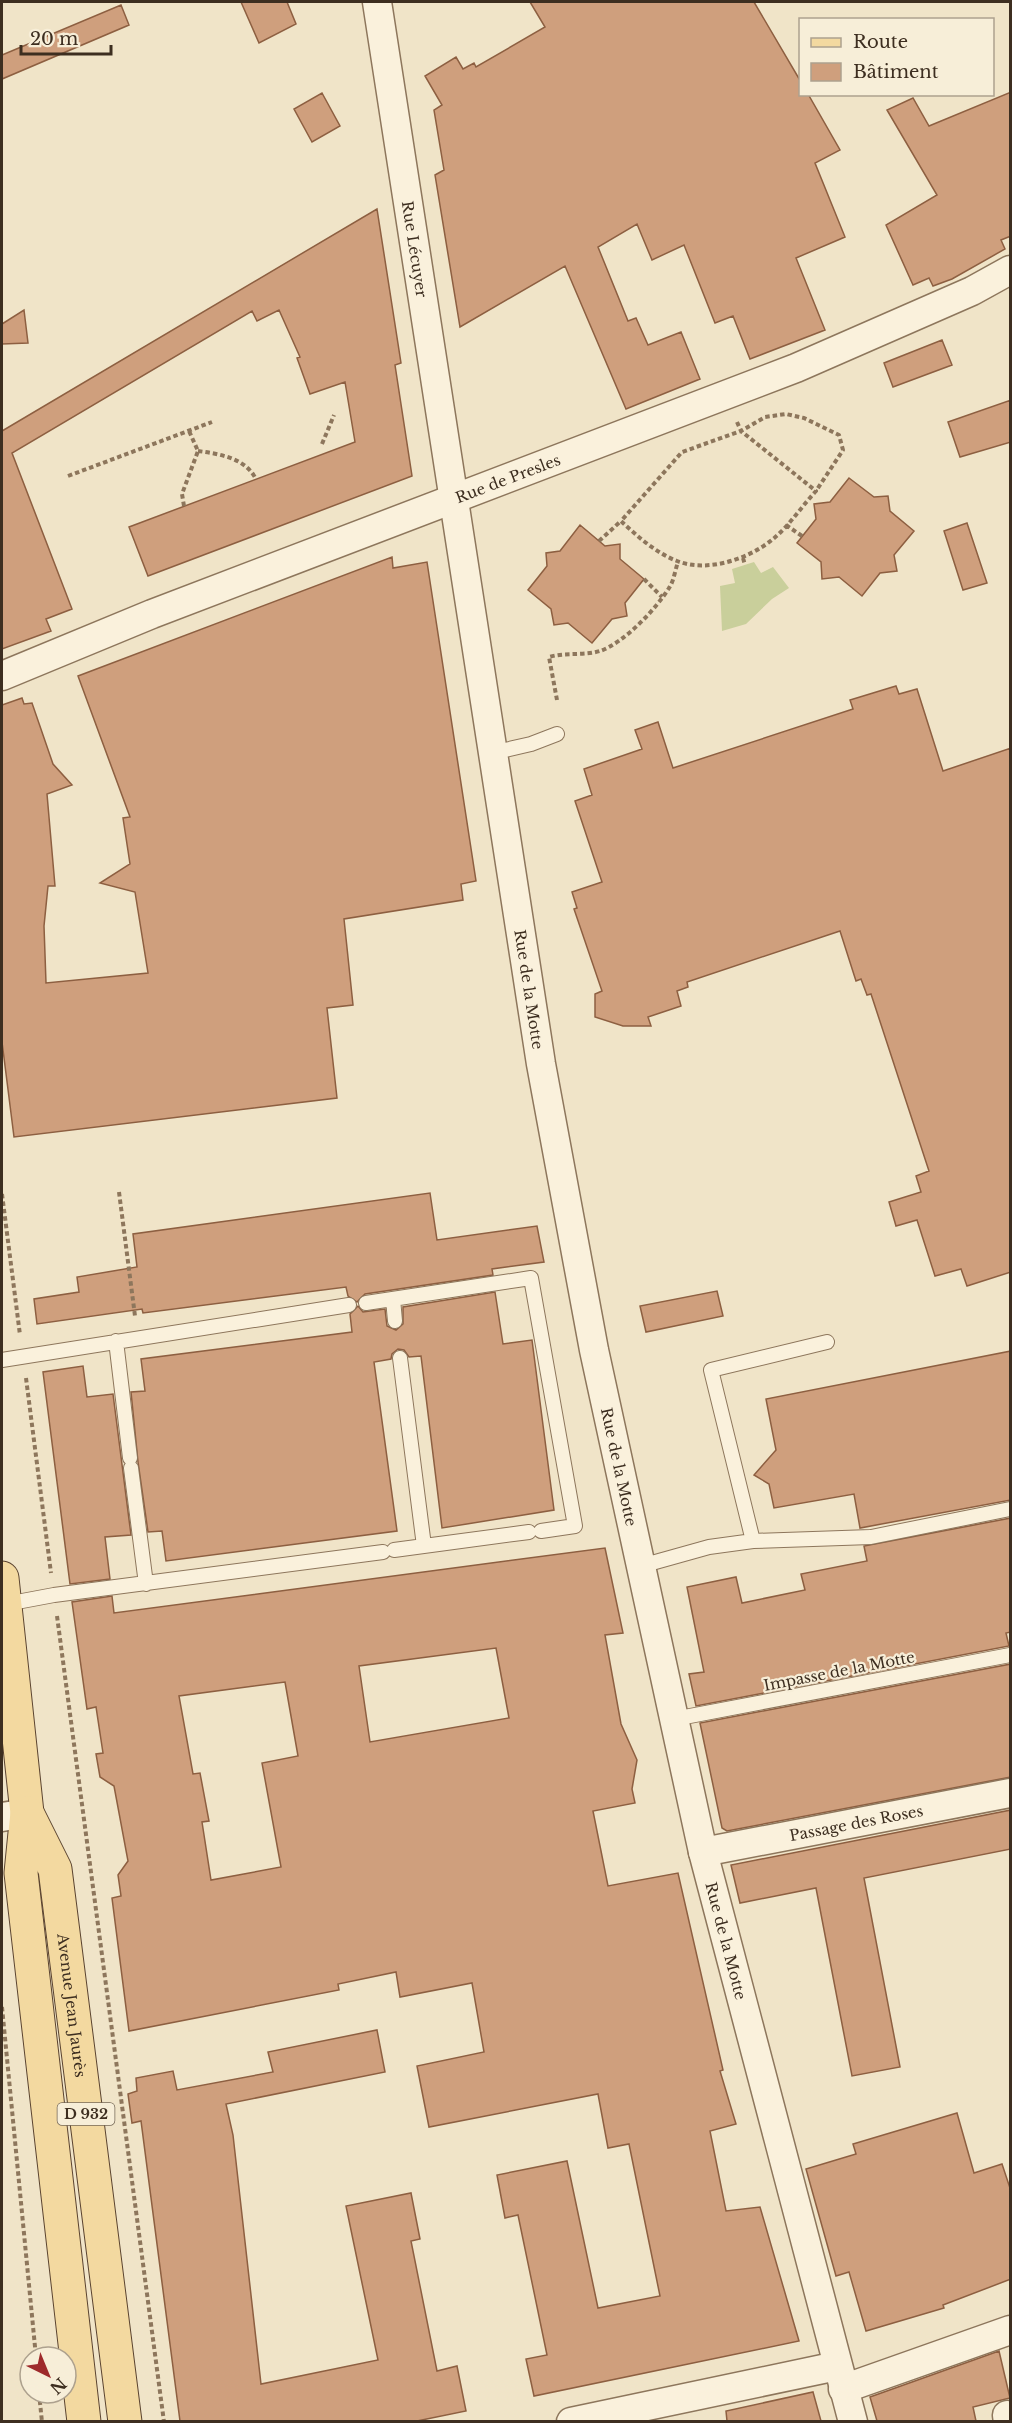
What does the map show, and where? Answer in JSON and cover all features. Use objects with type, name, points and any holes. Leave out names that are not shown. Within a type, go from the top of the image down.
[{"type":"main road","name":"Avenue Jean Jaurès","points":[[4,1591],[14,1815],[84,2421]]},
{"type":"main road","name":"Avenue Jean Jaurès","points":[[14,1815],[55,1869],[114,2420]]},
{"type":"street","name":"Rue Lécuyer","points":[[377,2],[455,496]]},
{"type":"street","name":"Rue de Presles","points":[[2,676],[152,614],[828,354],[972,291],[1011,270]]},
{"type":"street","name":"Rue de la Motte","points":[[455,496],[492,753],[541,1064],[594,1350],[703,1852],[853,2421]]},
{"type":"street","name":"Passage des Roses","points":[[703,1852],[1011,1793]]},
{"type":"street","points":[[571,2421],[840,2377],[1011,2330]]},
{"type":"lane","points":[[492,753],[531,744],[557,734]]},
{"type":"lane","points":[[4,1591],[54,1595],[575,1526],[531,1278],[366,1303]]},
{"type":"lane","points":[[393,1299],[395,1321]]},
{"type":"lane","points":[[2,1360],[349,1305]]},
{"type":"lane","points":[[116,1341],[146,1584]]},
{"type":"lane","points":[[753,1541],[711,1370],[827,1342]]},
{"type":"lane","points":[[400,1358],[424,1546]]},
{"type":"lane","points":[[641,1566],[709,1547],[753,1541],[872,1537],[1011,1509]]},
{"type":"lane","name":"Impasse de la Motte","points":[[674,1719],[1011,1655]]},
{"type":"path","points":[[725,395],[741,431],[816,491]]},
{"type":"path","points":[[599,541],[621,521],[682,452],[741,431],[765,417],[786,414],[804,417],[830,428],[839,435],[843,450],[816,491],[772,539],[742,558],[717,565],[678,562],[639,538],[621,521]]},
{"type":"path","points":[[322,444],[334,415]]},
{"type":"path","points":[[68,476],[212,422]]},
{"type":"path","points":[[184,506],[182,494],[198,451],[189,431]]},
{"type":"path","points":[[198,451],[230,458],[250,468],[256,479]]},
{"type":"path","points":[[786,525],[802,536]]},
{"type":"path","points":[[742,558],[745,565]]},
{"type":"path","points":[[557,700],[549,657],[564,653],[599,651],[617,642],[637,626],[670,587],[678,562]]},
{"type":"path","points":[[644,579],[662,597]]},
{"type":"path","points":[[119,1192],[137,1337]]},
{"type":"path","points":[[2,1194],[164,2421]]},
{"type":"path","points":[[2,2007],[35,2345]]},
{"type":"path","points":[[40,2405],[42,2421]]},
{"type":"green space","points":[[754,562],[761,573],[773,567],[789,588],[772,599],[746,624],[722,631],[720,586],[735,583],[732,569]]},
{"type":"building","points":[[241,2],[287,2],[296,24],[259,43]]},
{"type":"building","points":[[530,2],[754,2],[799,79],[799,96],[809,96],[840,150],[815,163],[845,237],[796,258],[825,330],[750,359],[733,316],[715,323],[684,245],[652,260],[637,224],[598,247],[628,321],[636,318],[648,345],[681,332],[700,379],[626,409],[565,266],[460,327],[435,175],[444,170],[434,110],[442,105],[425,76],[456,57],[463,69],[474,63],[476,67],[545,27]]},
{"type":"building","points":[[121,5],[129,25],[2,79],[2,55]]},
{"type":"building","points":[[1011,92],[1011,236],[1001,240],[1005,249],[952,279],[933,286],[929,278],[913,285],[886,225],[937,195],[887,110],[913,98],[929,126]]},
{"type":"building","points":[[322,93],[340,126],[312,142],[294,109]]},
{"type":"building","points":[[377,209],[401,363],[395,365],[412,476],[148,576],[129,527],[355,442],[345,382],[310,394],[297,358],[300,357],[279,310],[257,321],[252,311],[12,453],[72,609],[46,619],[51,631],[2,649],[2,431]]},
{"type":"building","points":[[24,310],[28,343],[2,344],[2,324]]},
{"type":"building","points":[[942,340],[952,365],[893,387],[884,363]]},
{"type":"building","points":[[1011,400],[1011,442],[960,457],[948,422]]},
{"type":"building","points":[[849,478],[874,497],[888,496],[890,511],[914,531],[894,555],[897,571],[880,573],[862,596],[839,577],[822,579],[821,562],[797,543],[816,519],[814,504],[830,502]]},
{"type":"building","points":[[967,523],[987,583],[963,590],[944,531]]},
{"type":"building","points":[[580,525],[605,546],[620,544],[620,559],[644,579],[625,603],[627,616],[612,619],[592,643],[568,623],[554,625],[551,609],[528,590],[547,566],[546,553],[560,551]]},
{"type":"building","points":[[392,557],[393,568],[427,562],[476,881],[461,884],[463,900],[344,919],[353,1005],[327,1008],[337,1098],[14,1137],[2,1042],[2,705],[22,698],[24,704],[32,703],[53,764],[72,785],[47,794],[55,886],[48,886],[44,926],[46,983],[148,973],[135,892],[100,883],[130,864],[123,818],[130,817],[78,676]]},
{"type":"building","points":[[896,686],[899,694],[917,689],[943,771],[1011,748],[1011,1272],[967,1286],[961,1269],[935,1276],[917,1220],[896,1226],[889,1202],[921,1192],[916,1176],[929,1171],[871,994],[867,995],[861,979],[856,981],[840,931],[687,982],[688,987],[677,991],[681,1006],[648,1017],[651,1026],[623,1026],[595,1017],[595,994],[602,991],[574,909],[577,908],[572,892],[602,882],[575,801],[592,795],[584,769],[642,749],[635,730],[658,722],[673,768],[853,709],[850,700]]},
{"type":"building","points":[[430,1193],[437,1240],[537,1226],[544,1262],[492,1269],[493,1275],[365,1294],[357,1302],[348,1296],[346,1287],[143,1313],[142,1309],[37,1324],[34,1299],[79,1292],[77,1277],[137,1267],[133,1234]]},
{"type":"building","points":[[717,1291],[723,1316],[646,1332],[640,1306]]},
{"type":"building","points":[[495,1292],[503,1344],[532,1340],[554,1510],[442,1528],[421,1356],[409,1357],[404,1350],[398,1349],[392,1354],[391,1359],[374,1362],[397,1531],[166,1561],[162,1531],[148,1532],[138,1462],[131,1392],[145,1391],[141,1359],[352,1332],[350,1314],[358,1306],[363,1312],[385,1309],[387,1326],[396,1330],[403,1324],[403,1307]]},
{"type":"building","points":[[1011,1351],[1011,1500],[860,1528],[854,1494],[774,1508],[769,1484],[754,1475],[776,1450],[766,1399]]},
{"type":"building","points":[[83,1366],[87,1397],[113,1394],[131,1535],[105,1537],[110,1579],[70,1584],[43,1372]]},
{"type":"building","points":[[1011,1518],[1011,1632],[1006,1633],[1009,1646],[696,1706],[689,1674],[704,1672],[687,1587],[736,1577],[742,1603],[805,1590],[801,1574],[867,1561],[864,1546]]},
{"type":"building","points":[[605,1548],[623,1633],[605,1635],[621,1724],[637,1760],[632,1789],[635,1803],[593,1811],[608,1886],[678,1873],[723,2070],[720,2071],[736,2124],[710,2131],[726,2211],[760,2207],[799,2341],[534,2396],[526,2359],[547,2355],[518,2215],[505,2218],[497,2175],[567,2161],[598,2308],[660,2296],[629,2144],[608,2148],[598,2094],[429,2127],[417,2066],[484,2052],[472,1983],[400,1997],[396,1972],[338,1984],[339,1990],[129,2031],[112,1898],[121,1896],[118,1875],[128,1861],[114,1786],[100,1777],[96,1754],[103,1753],[96,1707],[87,1709],[72,1602],[112,1596],[114,1613]],"holes":[[[496,1648],[509,1718],[370,1742],[359,1666]],[[285,1682],[298,1756],[262,1763],[281,1867],[211,1880],[202,1822],[209,1821],[200,1773],[193,1774],[179,1696]]]},
{"type":"building","points":[[1011,1664],[1011,1777],[727,1831],[722,1828],[700,1723]]},
{"type":"building","points":[[1011,1810],[1011,1849],[864,1878],[900,2067],[852,2076],[816,1888],[740,1903],[731,1865]]},
{"type":"building","points":[[377,2030],[385,2072],[226,2104],[233,2135],[261,2384],[378,2360],[346,2206],[411,2193],[420,2239],[411,2241],[437,2371],[457,2366],[466,2411],[417,2421],[180,2421],[141,2121],[132,2123],[128,2094],[137,2091],[136,2078],[173,2071],[177,2090],[273,2072],[268,2052]]},
{"type":"building","points":[[957,2113],[974,2173],[1002,2164],[1011,2191],[1011,2279],[943,2305],[944,2308],[866,2331],[849,2272],[836,2276],[806,2169],[856,2154],[853,2144]]},
{"type":"building","points":[[999,2351],[1010,2398],[973,2407],[976,2421],[877,2421],[870,2397]]},
{"type":"building","points":[[813,2392],[821,2421],[727,2421],[726,2411]]}]
